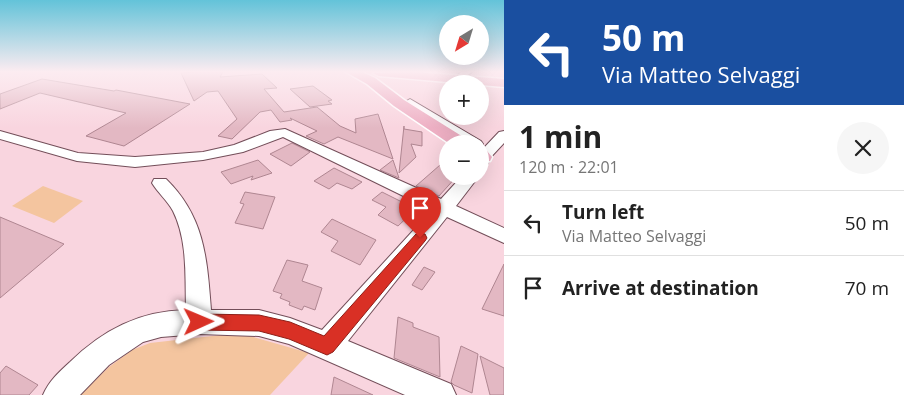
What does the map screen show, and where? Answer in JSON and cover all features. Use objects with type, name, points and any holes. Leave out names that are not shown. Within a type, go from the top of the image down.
[{"type":"main road","points":[[386,90],[405,102]]},
{"type":"main road","points":[[389,90],[450,135]]},
{"type":"main road","points":[[401,90],[405,102]]},
{"type":"street","points":[[405,102],[463,135]]},
{"type":"street","points":[[0,135],[77,157],[135,162],[203,156],[238,149],[275,134],[285,134],[504,236]]},
{"type":"street","points":[[160,183],[169,190],[181,206],[190,225],[196,269],[199,322]]},
{"type":"street","points":[[327,346],[464,185]]},
{"type":"street","points":[[59,395],[104,351],[129,335],[158,325],[199,322],[259,323],[290,331],[440,395]]},
{"type":"shaded area","points":[[43,186],[83,201],[54,223],[12,206]]},
{"type":"shaded area","points":[[239,333],[309,353],[270,395],[80,395],[109,367],[132,350],[150,343]]},
{"type":"building","points":[[10,90],[118,90],[190,104],[124,146],[86,136],[126,113],[40,93],[0,109],[0,94]]},
{"type":"building","points":[[189,90],[265,90],[284,112],[317,107],[340,126],[356,133],[355,119],[378,114],[393,159],[338,137],[324,144],[306,136],[317,131],[290,118],[292,120],[280,122],[271,110],[260,112],[232,139],[218,136],[237,119],[218,91],[207,92],[194,101]]},
{"type":"building","points":[[292,90],[319,90],[332,100],[328,101],[332,104],[310,107]]},
{"type":"building","points":[[404,126],[404,129],[422,132],[422,146],[411,144],[416,157],[399,173]]},
{"type":"building","points":[[292,143],[310,152],[291,166],[270,154]]},
{"type":"building","points":[[258,160],[272,173],[251,180],[253,176],[231,184],[221,172]]},
{"type":"building","points":[[393,160],[399,178],[380,170]]},
{"type":"building","points":[[439,166],[439,185],[449,185],[439,196],[416,186]]},
{"type":"building","points":[[334,168],[362,182],[352,189],[337,183],[329,189],[314,181]]},
{"type":"building","points":[[245,192],[275,197],[263,229],[235,223],[244,204],[240,203]]},
{"type":"building","points":[[382,192],[416,209],[398,226],[378,215],[386,207],[372,200]]},
{"type":"building","points":[[0,217],[64,244],[0,298]]},
{"type":"building","points":[[332,219],[376,240],[360,265],[331,251],[338,241],[321,232]]},
{"type":"building","points":[[287,260],[308,265],[302,281],[322,288],[315,310],[304,306],[302,310],[289,305],[290,302],[280,298],[282,294],[273,291]]},
{"type":"building","points":[[504,264],[504,316],[482,309]]},
{"type":"building","points":[[424,267],[435,272],[422,290],[412,285]]},
{"type":"building","points":[[398,317],[413,323],[413,327],[439,337],[440,377],[394,358]]},
{"type":"building","points":[[461,346],[478,354],[472,393],[451,382]]},
{"type":"building","points":[[480,356],[504,368],[504,395],[490,395]]},
{"type":"building","points":[[6,366],[38,385],[29,395],[0,395],[0,373]]},
{"type":"building","points":[[334,377],[373,395],[331,395]]},
{"type":"route","points":[[199,322],[236,321],[259,323],[290,331],[327,346],[420,238]]}]
